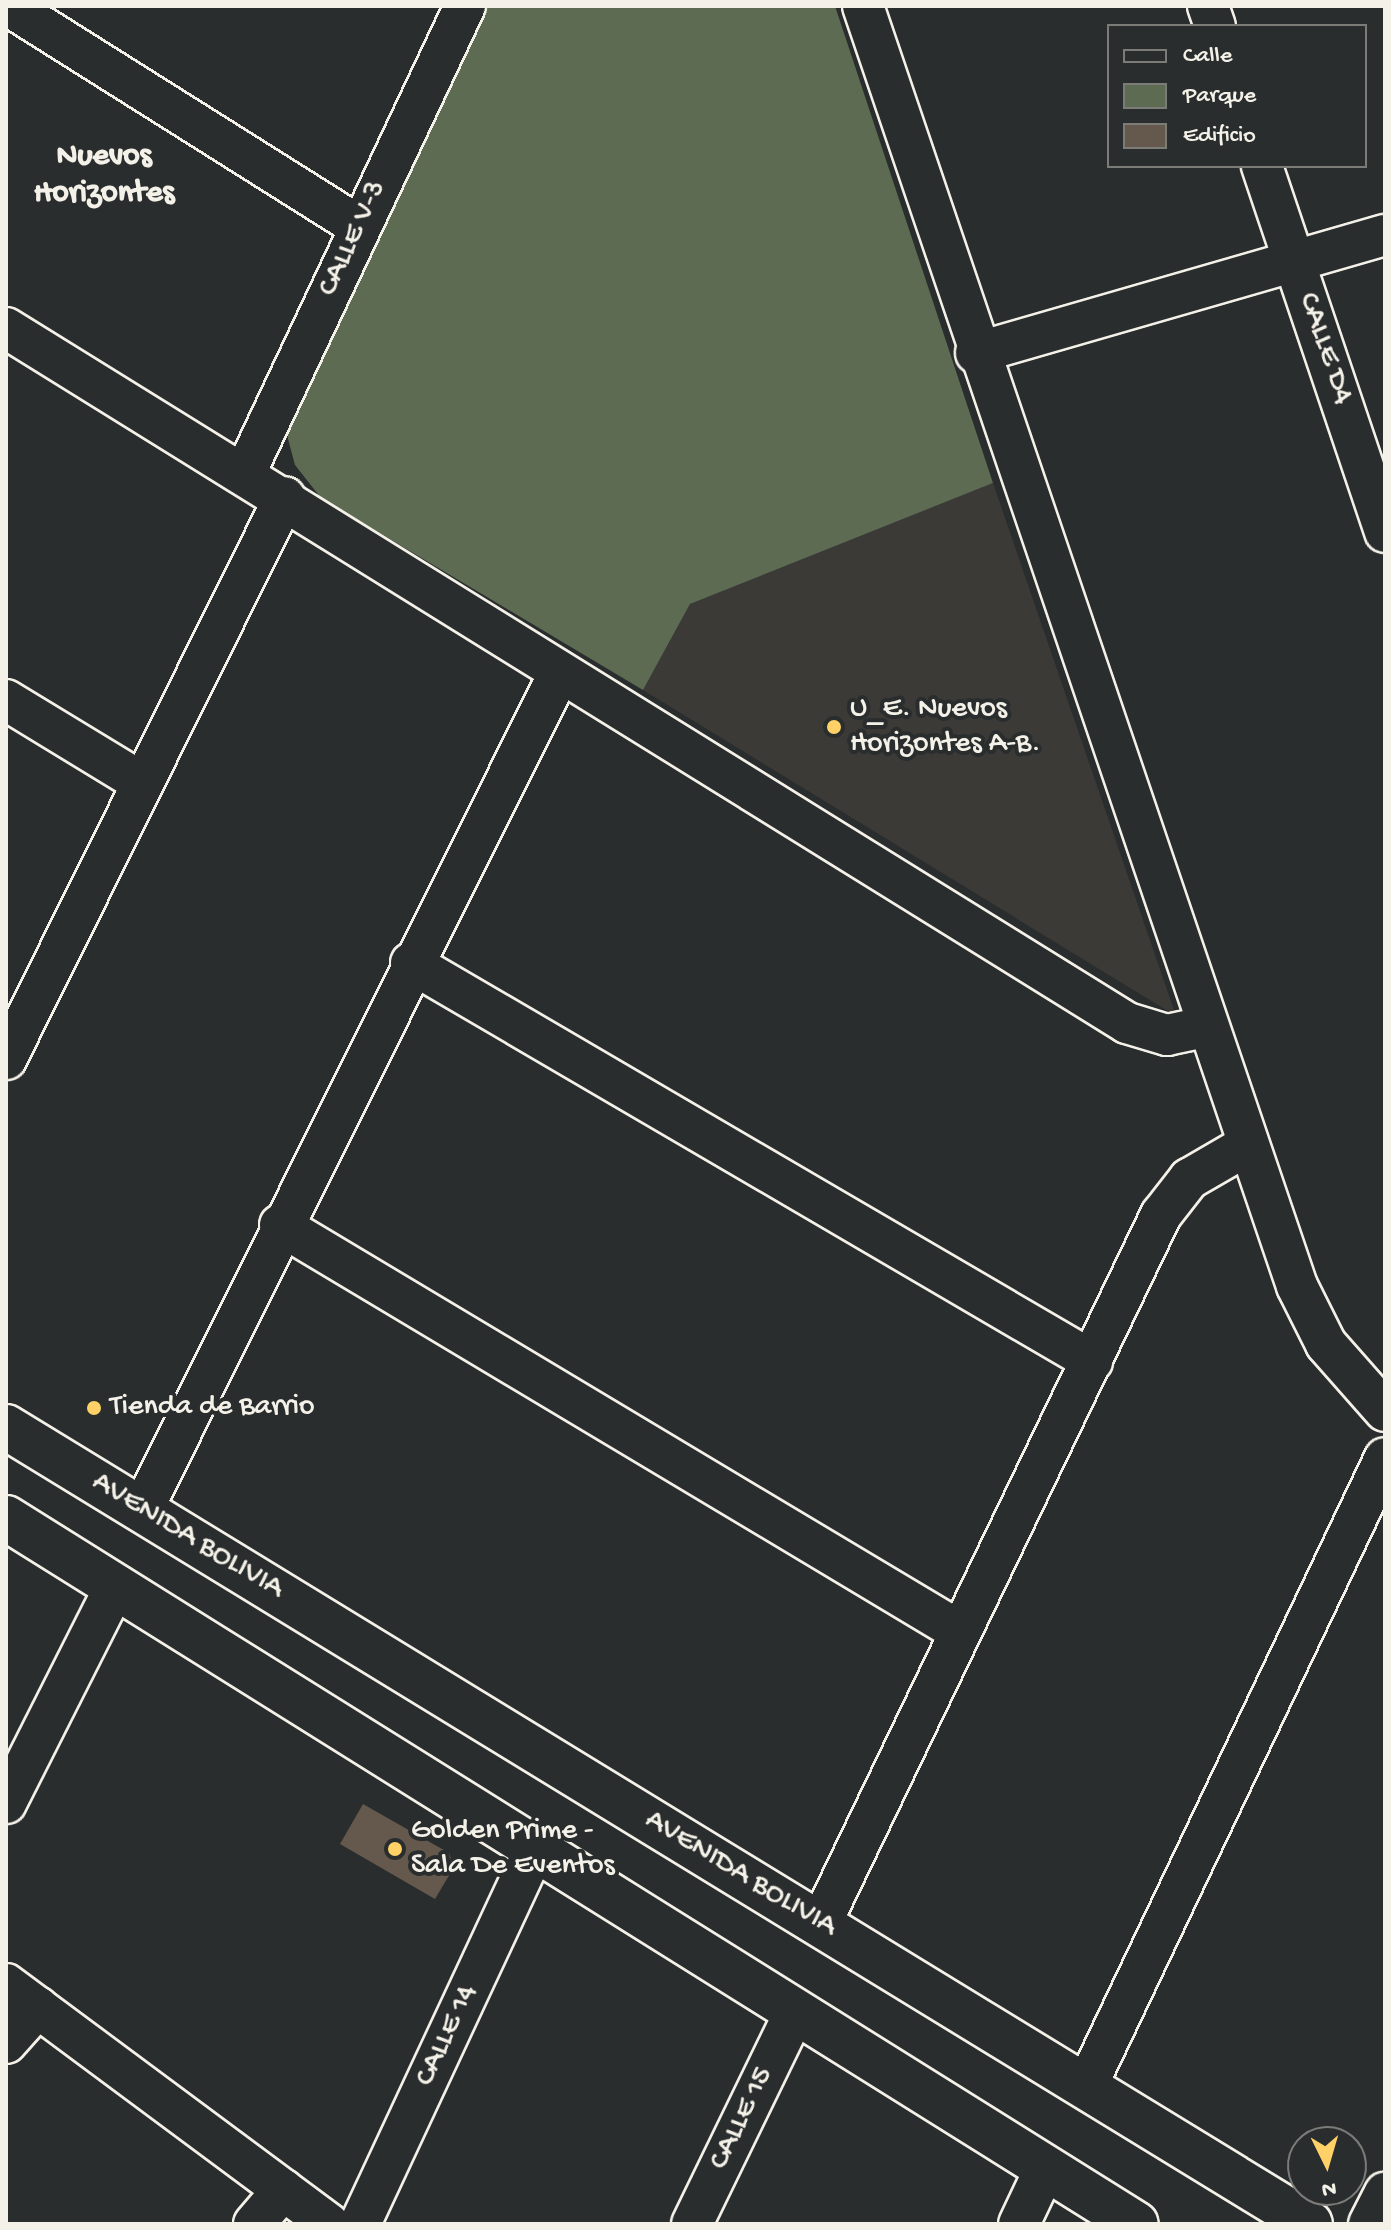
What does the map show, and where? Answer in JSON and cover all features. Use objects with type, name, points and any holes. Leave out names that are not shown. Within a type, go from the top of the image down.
[{"type":"main road","name":"AVENIDA BOLIVIA","points":[[6,1427],[1310,2224]]},
{"type":"main road","points":[[6,1518],[536,1847],[794,2014],[1136,2224]]},
{"type":"street","points":[[9,6],[359,226]]},
{"type":"street","name":"CALLE V-3","points":[[245,473],[465,6]]},
{"type":"street","points":[[863,6],[976,353],[1246,1146],[1326,1344],[1385,1411]]},
{"type":"street","name":"CALLE D4","points":[[1263,168],[1385,532]]},
{"type":"street","points":[[976,353],[1385,235]]},
{"type":"street","points":[[6,328],[285,497],[559,674],[1127,1023],[1167,1035],[1205,1027]]},
{"type":"street","points":[[8,1050],[139,781],[285,497]]},
{"type":"street","points":[[142,1510],[280,1225],[559,674]]},
{"type":"street","points":[[6,700],[139,781]]},
{"type":"street","points":[[411,963],[1092,1361]]},
{"type":"street","points":[[820,1925],[1161,1215],[1189,1179],[1246,1146]]},
{"type":"street","points":[[280,1225],[959,1631]]},
{"type":"street","points":[[1086,2087],[1385,1458]]},
{"type":"street","points":[[6,1803],[116,1585]]},
{"type":"street","name":"CALLE 14","points":[[360,2224],[536,1847]]},
{"type":"street","points":[[6,1984],[329,2224]]},
{"type":"street","points":[[6,2043],[38,2007]]},
{"type":"street","name":"CALLE 15","points":[[692,2224],[794,2014]]},
{"type":"street","points":[[1019,2224],[1045,2169]]},
{"type":"street","points":[[254,2224],[283,2190]]},
{"type":"street","points":[[1369,2224],[1385,2193]]},
{"type":"shaded area","points":[[993,483],[1176,1016],[643,690],[690,604]]},
{"type":"green space","points":[[480,6],[835,6],[993,483],[690,604],[643,690],[321,498],[295,465],[288,439],[286,404]]},
{"type":"building","name":"Golden Prime - Sala De Eventos","points":[[363,1804],[449,1853],[454,1867],[435,1899],[340,1844]]},
{"type":"place","name":"U_E. Nuevos Horizontes A-B.","points":[[834,727]]},
{"type":"place","name":"Tienda de Barrio","points":[[94,1408]]},
{"type":"place","name":"Golden Prime - Sala De Eventos","points":[[395,1849]]},
{"type":"district","name":"Nuevos Horizontes","points":[[104,176]]}]
